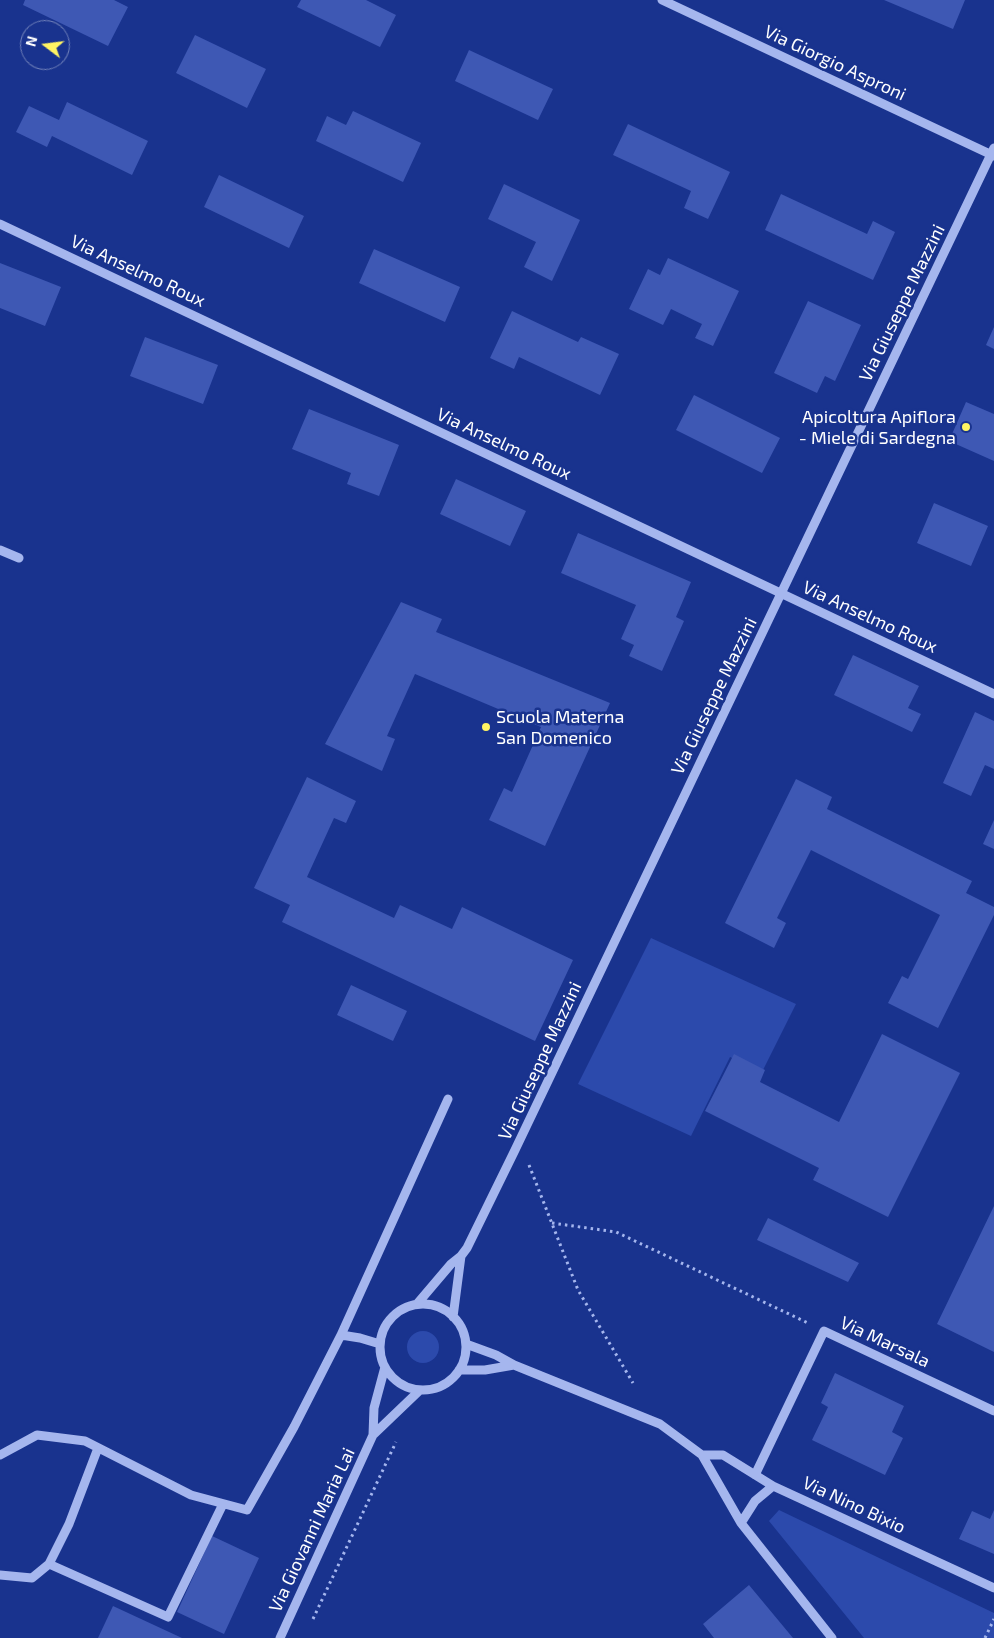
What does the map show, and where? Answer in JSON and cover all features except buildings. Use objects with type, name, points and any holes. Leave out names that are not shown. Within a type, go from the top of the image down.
[{"type":"street","name":"Via Giorgio Asproni","points":[[662,0],[993,153]]},
{"type":"street","name":"Via Giuseppe Mazzini","points":[[453,1316],[461,1256],[515,1150],[993,153]]},
{"type":"street","name":"Via Anselmo Roux","points":[[0,224],[994,694]]},
{"type":"street","points":[[0,550],[19,558]]},
{"type":"street","points":[[0,1455],[37,1435],[85,1441],[191,1495],[247,1510],[294,1427],[341,1335],[448,1099]]},
{"type":"street","name":"Via Giuseppe Mazzini","points":[[417,1304],[451,1264],[461,1256]]},
{"type":"street","points":[[417,1304],[443,1309],[453,1316],[460,1324],[466,1344],[465,1358],[459,1370],[450,1380],[439,1387],[420,1390],[399,1383],[391,1376],[381,1355],[380,1344],[388,1322],[396,1314],[417,1304]]},
{"type":"street","name":"Via Marsala","points":[[755,1475],[824,1331],[994,1411]]},
{"type":"street","points":[[341,1335],[380,1344]]},
{"type":"street","points":[[466,1344],[660,1424],[702,1455],[741,1523],[832,1638]]},
{"type":"street","points":[[459,1370],[486,1370],[514,1365]]},
{"type":"street","name":"Via Giovanni Maria Lai","points":[[373,1435],[374,1408],[385,1366]]},
{"type":"street","name":"Via Giovanni Maria Lai","points":[[280,1638],[373,1435],[420,1390]]},
{"type":"street","points":[[0,1575],[32,1578],[49,1564],[69,1524],[98,1448]]},
{"type":"street","name":"Via Nino Bixio","points":[[702,1455],[723,1454],[772,1486],[994,1588]]},
{"type":"street","points":[[741,1523],[755,1500],[772,1486]]},
{"type":"street","points":[[49,1564],[168,1617],[222,1504]]},
{"type":"path","points":[[515,1150],[528,1163],[578,1290],[633,1383]]},
{"type":"path","points":[[552,1223],[616,1232],[824,1331]]},
{"type":"path","points":[[312,1621],[397,1440]]},
{"type":"path","points":[[985,1638],[994,1619]]},
{"type":"shaded area","points":[[651,938],[796,1004],[762,1072],[730,1057],[691,1136],[578,1084]]},
{"type":"shaded area","points":[[423,1331],[429,1332],[434,1336],[438,1341],[438,1353],[434,1358],[429,1362],[423,1363],[417,1362],[412,1358],[408,1353],[407,1347],[408,1341],[412,1336],[417,1332]]},
{"type":"shaded area","points":[[779,1510],[994,1613],[994,1638],[864,1638],[769,1521]]},
{"type":"place","name":"Apicoltura Apiflora - Miele di Sardegna","points":[[966,427]]},
{"type":"place","name":"Scuola Materna San Domenico","points":[[486,727]]}]
